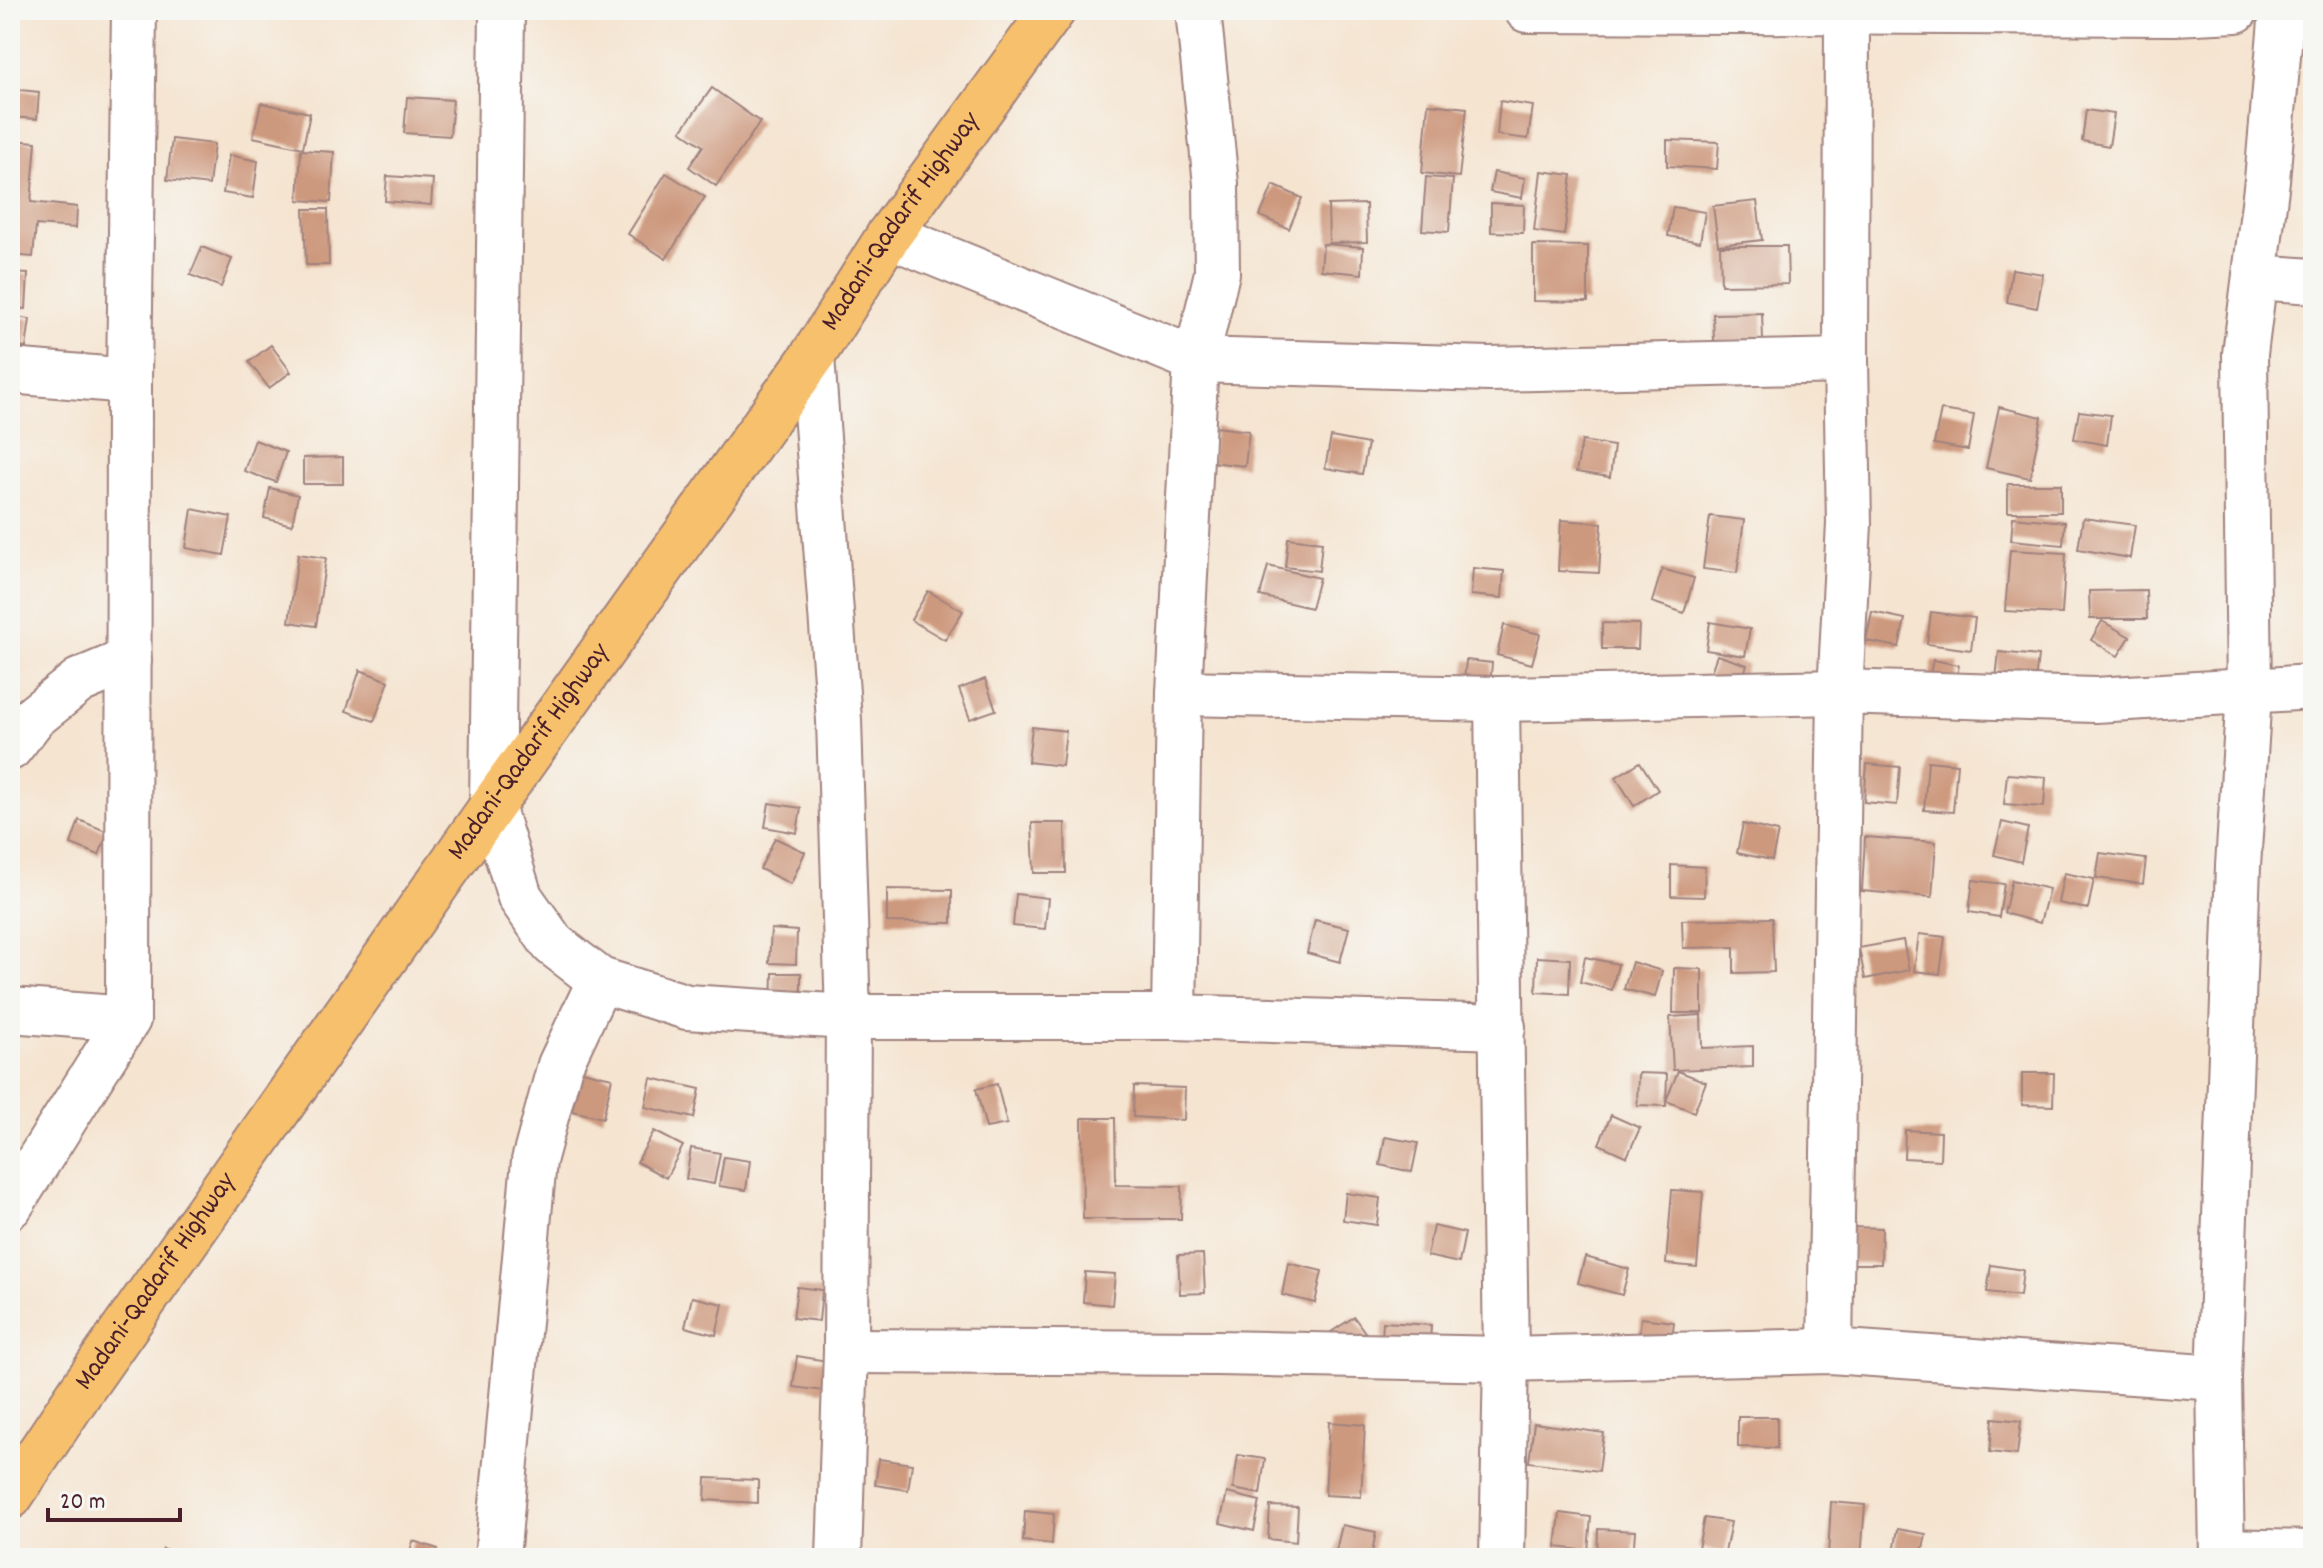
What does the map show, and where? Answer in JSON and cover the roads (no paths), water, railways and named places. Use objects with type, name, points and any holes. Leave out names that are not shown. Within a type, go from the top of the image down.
[{"type":"highway","name":"Madani-Qadarif Highway","points":[[10,1497],[80,1392],[492,806],[812,357],[889,235],[1053,10]]},
{"type":"street","points":[[10,1206],[128,1019],[129,381],[134,10]]},
{"type":"street","points":[[502,10],[492,806],[520,897],[553,944],[600,980],[687,1007],[848,1017],[1174,1017],[1503,1027]]},
{"type":"street","points":[[1174,1017],[1179,693],[1196,360],[1217,273],[1216,184],[1198,10]]},
{"type":"street","points":[[1527,10],[2174,13],[2236,10]]},
{"type":"street","points":[[2282,10],[2267,180],[2245,354],[2249,693],[2238,866],[2219,1378],[2222,1554],[2313,1553]]},
{"type":"street","points":[[1830,1351],[1840,692],[1849,524],[1847,12]]},
{"type":"street","points":[[889,235],[1196,360],[1489,369],[1846,361]]},
{"type":"street","points":[[2255,277],[2313,281]]},
{"type":"street","points":[[812,357],[839,720],[848,1017],[846,1351],[839,1558]]},
{"type":"street","points":[[16,378],[129,381]]},
{"type":"street","points":[[10,748],[34,717],[79,681],[129,660]]},
{"type":"street","points":[[1179,693],[1497,699],[1840,692],[2095,700],[2313,687]]},
{"type":"street","points":[[1497,699],[1506,1359],[1502,1558]]},
{"type":"street","points":[[497,1558],[534,1161],[560,1065],[600,980]]},
{"type":"street","points":[[10,1010],[128,1019]]},
{"type":"street","points":[[846,1351],[1216,1353],[1506,1359],[1830,1351],[2219,1378]]}]
